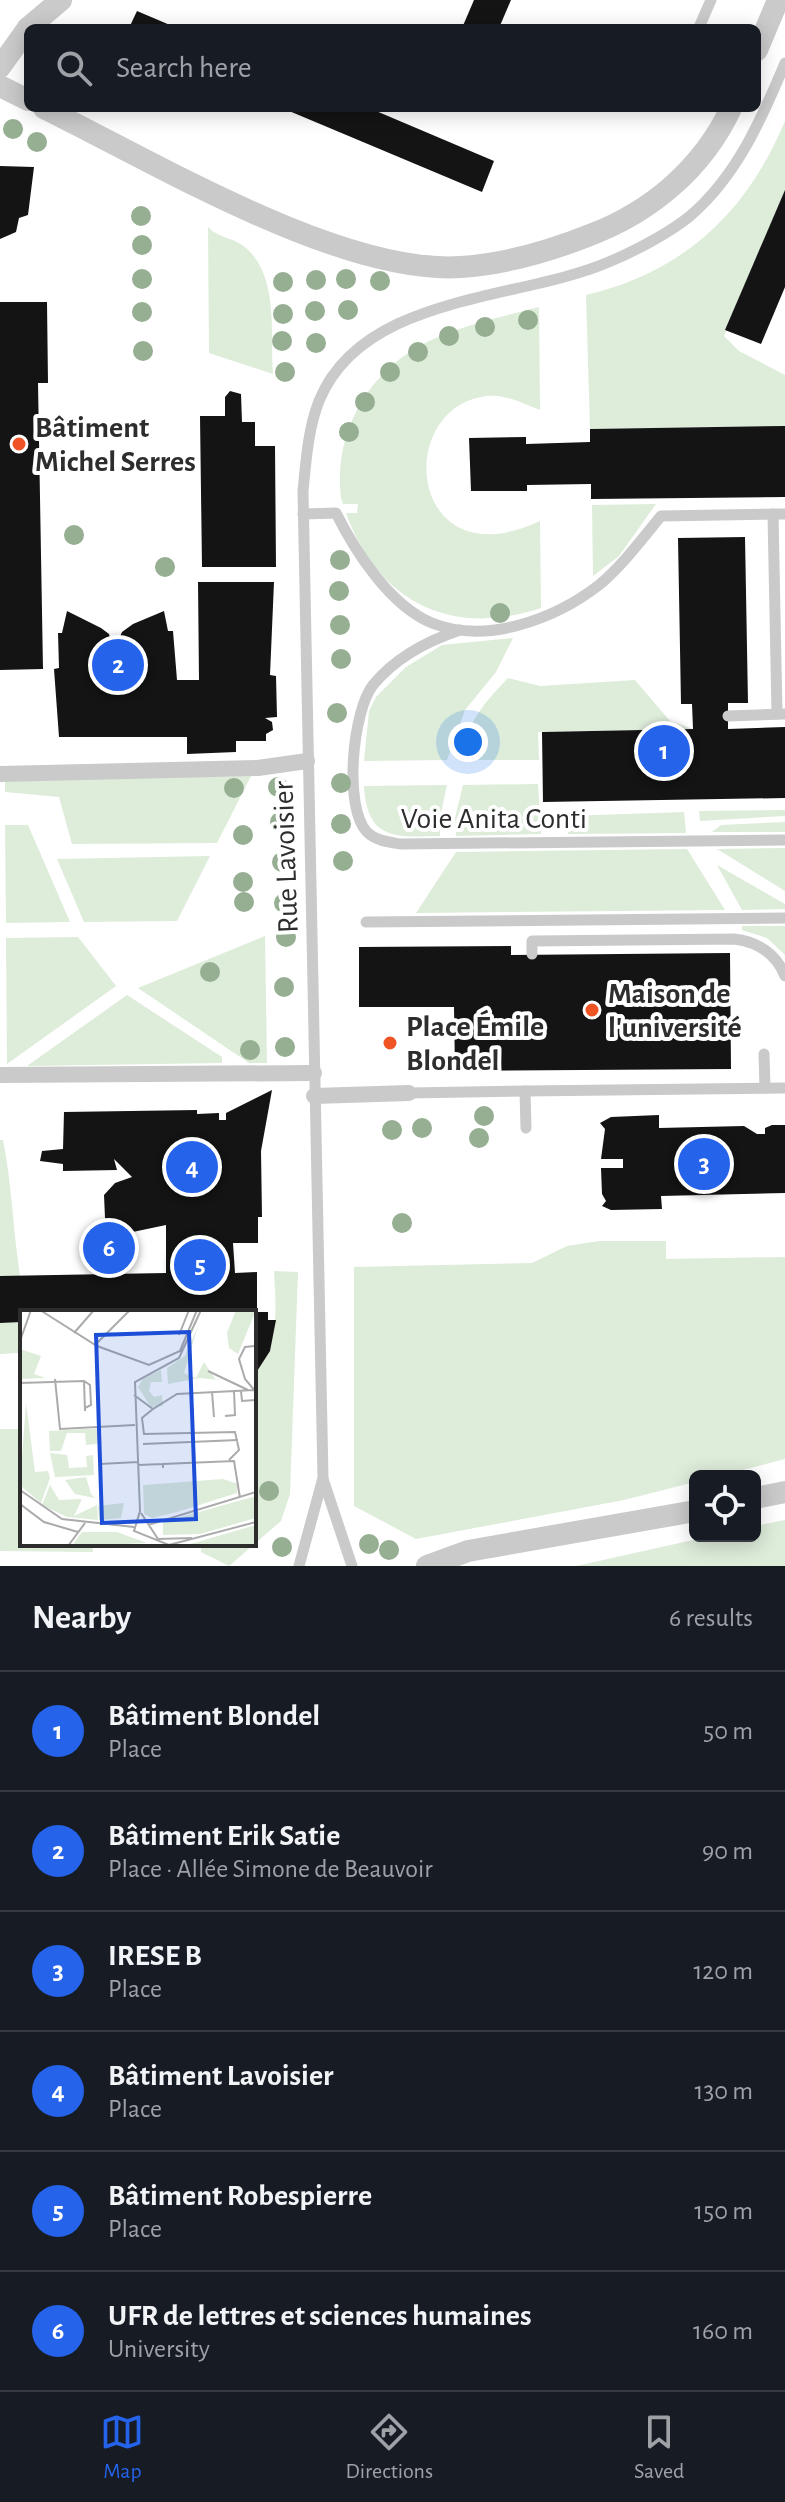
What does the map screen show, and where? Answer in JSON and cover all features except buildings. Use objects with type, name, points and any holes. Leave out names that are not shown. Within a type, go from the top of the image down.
[{"type":"street","points":[[33,24],[61,0]]},
{"type":"street","points":[[761,40],[778,0]]},
{"type":"street","points":[[0,67],[24,34]]},
{"type":"street","points":[[0,86],[24,98]]},
{"type":"street","points":[[52,112],[187,181],[291,226],[381,256],[459,267],[501,261],[573,242],[612,227],[648,205],[677,182],[713,140],[729,112]]},
{"type":"street","points":[[0,774],[258,768],[307,761]]},
{"type":"street","points":[[0,1075],[314,1073]]},
{"type":"street","points":[[314,1096],[409,1093]]},
{"type":"street","points":[[761,1497],[785,1492]]},
{"type":"street","points":[[427,1566],[468,1551],[689,1512]]},
{"type":"lane","points":[[700,24],[711,0]]},
{"type":"lane","name":"Rue Lavoisier","points":[[299,1566],[323,1478],[303,514],[307,447],[319,400],[331,380],[365,344],[447,304],[610,262],[689,217],[731,170],[761,119],[785,63]]},
{"type":"lane","name":"Voie Anita Conti","points":[[303,514],[336,513],[355,551],[392,593],[430,622],[460,630]]},
{"type":"lane","points":[[728,716],[781,714],[779,514]]},
{"type":"lane","name":"Voie Anita Conti","points":[[779,514],[661,516],[600,584],[567,605],[520,625],[460,630],[431,640],[397,661],[372,686],[363,700],[355,735],[356,804],[365,831],[378,840],[401,844],[785,840]]},
{"type":"lane","points":[[366,922],[785,918]]},
{"type":"lane","points":[[532,954],[532,941],[734,939],[753,941],[768,951],[785,976]]},
{"type":"lane","points":[[764,1054],[765,1088]]},
{"type":"lane","points":[[409,1093],[785,1088]]},
{"type":"lane","points":[[525,1091],[526,1128]]},
{"type":"lane","name":"Rue Lavoisier","points":[[323,1478],[352,1566]]},
{"type":"green space","points":[[785,121],[785,190],[724,336],[739,351],[785,375],[785,426],[590,429],[586,295],[653,271],[708,234],[752,183]]},
{"type":"green space","points":[[208,227],[246,248],[264,274],[271,306],[273,374],[209,353]]},
{"type":"green space","points":[[539,307],[540,410],[501,396],[487,396],[457,407],[437,429],[427,457],[428,486],[440,512],[463,529],[496,534],[540,521],[541,608],[508,616],[477,618],[448,615],[422,605],[398,590],[377,570],[360,544],[346,513],[357,513],[358,504],[343,504],[341,498],[340,474],[349,428],[372,387],[406,354],[454,331]]},
{"type":"green space","points":[[656,504],[619,556],[593,576],[592,505]]},
{"type":"green space","points":[[513,638],[496,672],[465,710],[447,760],[364,761],[369,711],[376,697],[406,667],[442,645]]},
{"type":"green space","points":[[508,678],[540,686],[635,680],[670,721],[693,729],[538,732],[539,760],[462,760],[471,725]]},
{"type":"green space","points":[[251,776],[217,843],[72,844],[59,797],[5,792],[5,779]]},
{"type":"green space","points":[[538,784],[541,834],[456,836],[455,818],[463,785]]},
{"type":"green space","points":[[447,785],[440,817],[440,836],[387,832],[371,817],[366,804],[364,786]]},
{"type":"green space","points":[[785,810],[785,816],[700,821],[699,811]]},
{"type":"green space","points":[[684,812],[686,833],[568,834],[567,816]]},
{"type":"green space","points":[[785,822],[785,832],[712,832],[721,825]]},
{"type":"green space","points":[[5,825],[28,825],[70,922],[6,923]]},
{"type":"green space","points":[[785,848],[785,891],[717,849]]},
{"type":"green space","points":[[687,849],[725,910],[416,913],[456,852]]},
{"type":"green space","points":[[210,856],[177,921],[84,922],[57,859]]},
{"type":"green space","points":[[717,865],[785,904],[785,909],[742,910]]},
{"type":"green space","points":[[742,926],[785,926],[785,955],[767,938],[742,930]]},
{"type":"green space","points":[[265,936],[267,1063],[249,1063],[138,988]]},
{"type":"green space","points":[[78,937],[116,986],[7,1064],[6,938]]},
{"type":"green space","points":[[127,995],[222,1057],[222,1063],[27,1066]]},
{"type":"green space","points":[[0,1140],[3,1140],[6,1157],[20,1276],[0,1276]]},
{"type":"green space","points":[[599,1241],[666,1241],[666,1259],[785,1257],[785,1459],[743,1470],[689,1470],[689,1484],[624,1500],[416,1539],[354,1506],[354,1267],[532,1263],[567,1246]]},
{"type":"green space","points":[[274,1271],[298,1272],[290,1494],[281,1521],[256,1543],[256,1372],[268,1351],[275,1313]]},
{"type":"green space","points":[[20,1322],[20,1362],[18,1353],[0,1354],[0,1323]]},
{"type":"green space","points":[[0,1429],[20,1429],[20,1546],[92,1546],[93,1552],[0,1551]]},
{"type":"green space","points":[[785,1520],[785,1566],[576,1566],[689,1541],[761,1542],[761,1525]]},
{"type":"green space","points":[[201,1546],[252,1546],[229,1566],[201,1552]]},
{"type":"place","name":"Bâtiment Michel Serres","points":[[19,444]]},
{"type":"place","name":"Bâtiment Erik Satie","points":[[118,665]]},
{"type":"place","name":"Bâtiment Blondel","points":[[664,751]]},
{"type":"place","name":"Maison de l'université","points":[[592,1010]]},
{"type":"place","name":"Place Émile Blondel","points":[[390,1043]]},
{"type":"place","name":"IRESE B","points":[[704,1164]]},
{"type":"place","name":"Bâtiment Lavoisier","points":[[192,1167]]},
{"type":"place","name":"UFR de lettres et sciences humaines","points":[[109,1248]]},
{"type":"place","name":"Bâtiment Robespierre","points":[[200,1265]]}]
